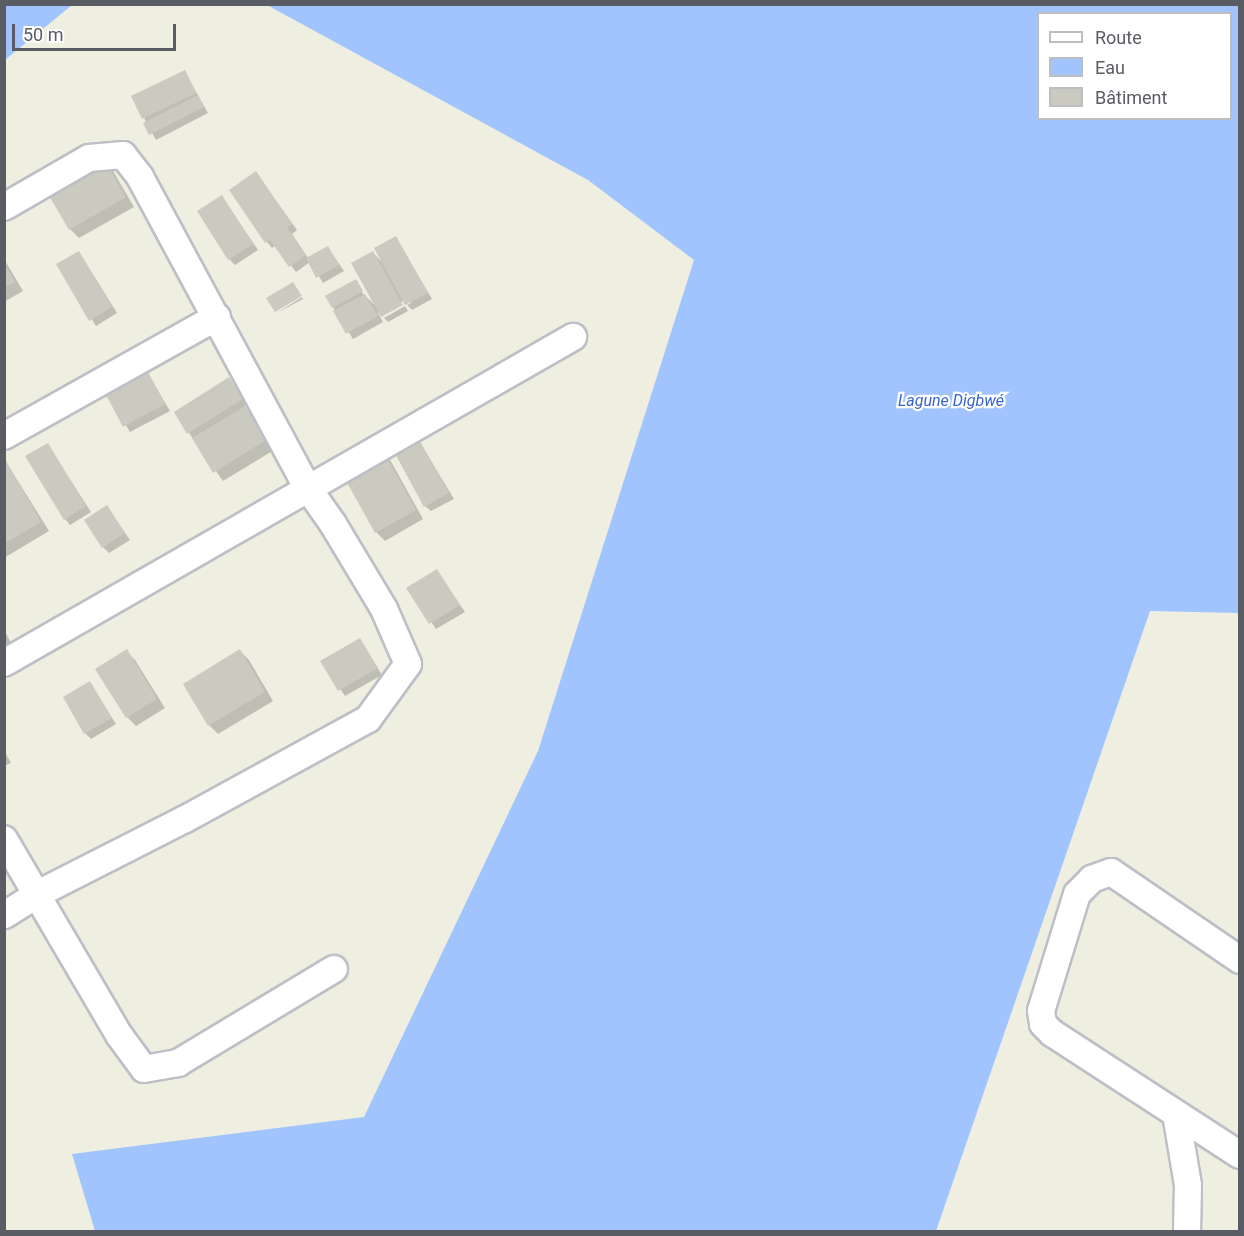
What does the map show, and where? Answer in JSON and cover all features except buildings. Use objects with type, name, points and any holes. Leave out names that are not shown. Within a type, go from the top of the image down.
[{"type":"street","points":[[4,207],[89,158],[123,155],[140,177],[307,487],[333,524],[384,609],[408,664],[368,719],[185,819],[38,894],[4,915]]},
{"type":"street","points":[[4,436],[217,317]]},
{"type":"street","points":[[4,663],[307,487],[573,337]]},
{"type":"street","points":[[4,839],[119,1035],[144,1069],[178,1063],[333,969]]},
{"type":"street","points":[[1239,960],[1111,872],[1092,879],[1077,894],[1041,1011],[1043,1024],[1052,1033],[1239,1155]]},
{"type":"street","points":[[1176,1114],[1188,1185],[1187,1232]]},
{"type":"water","points":[[5,4],[72,4],[72,5],[5,60]]},
{"type":"water","name":"Lagune Digbwé","points":[[267,5],[1239,5],[1239,613],[1150,611],[936,1231],[95,1231],[72,1154],[364,1117],[538,751],[694,260],[588,180]]}]
